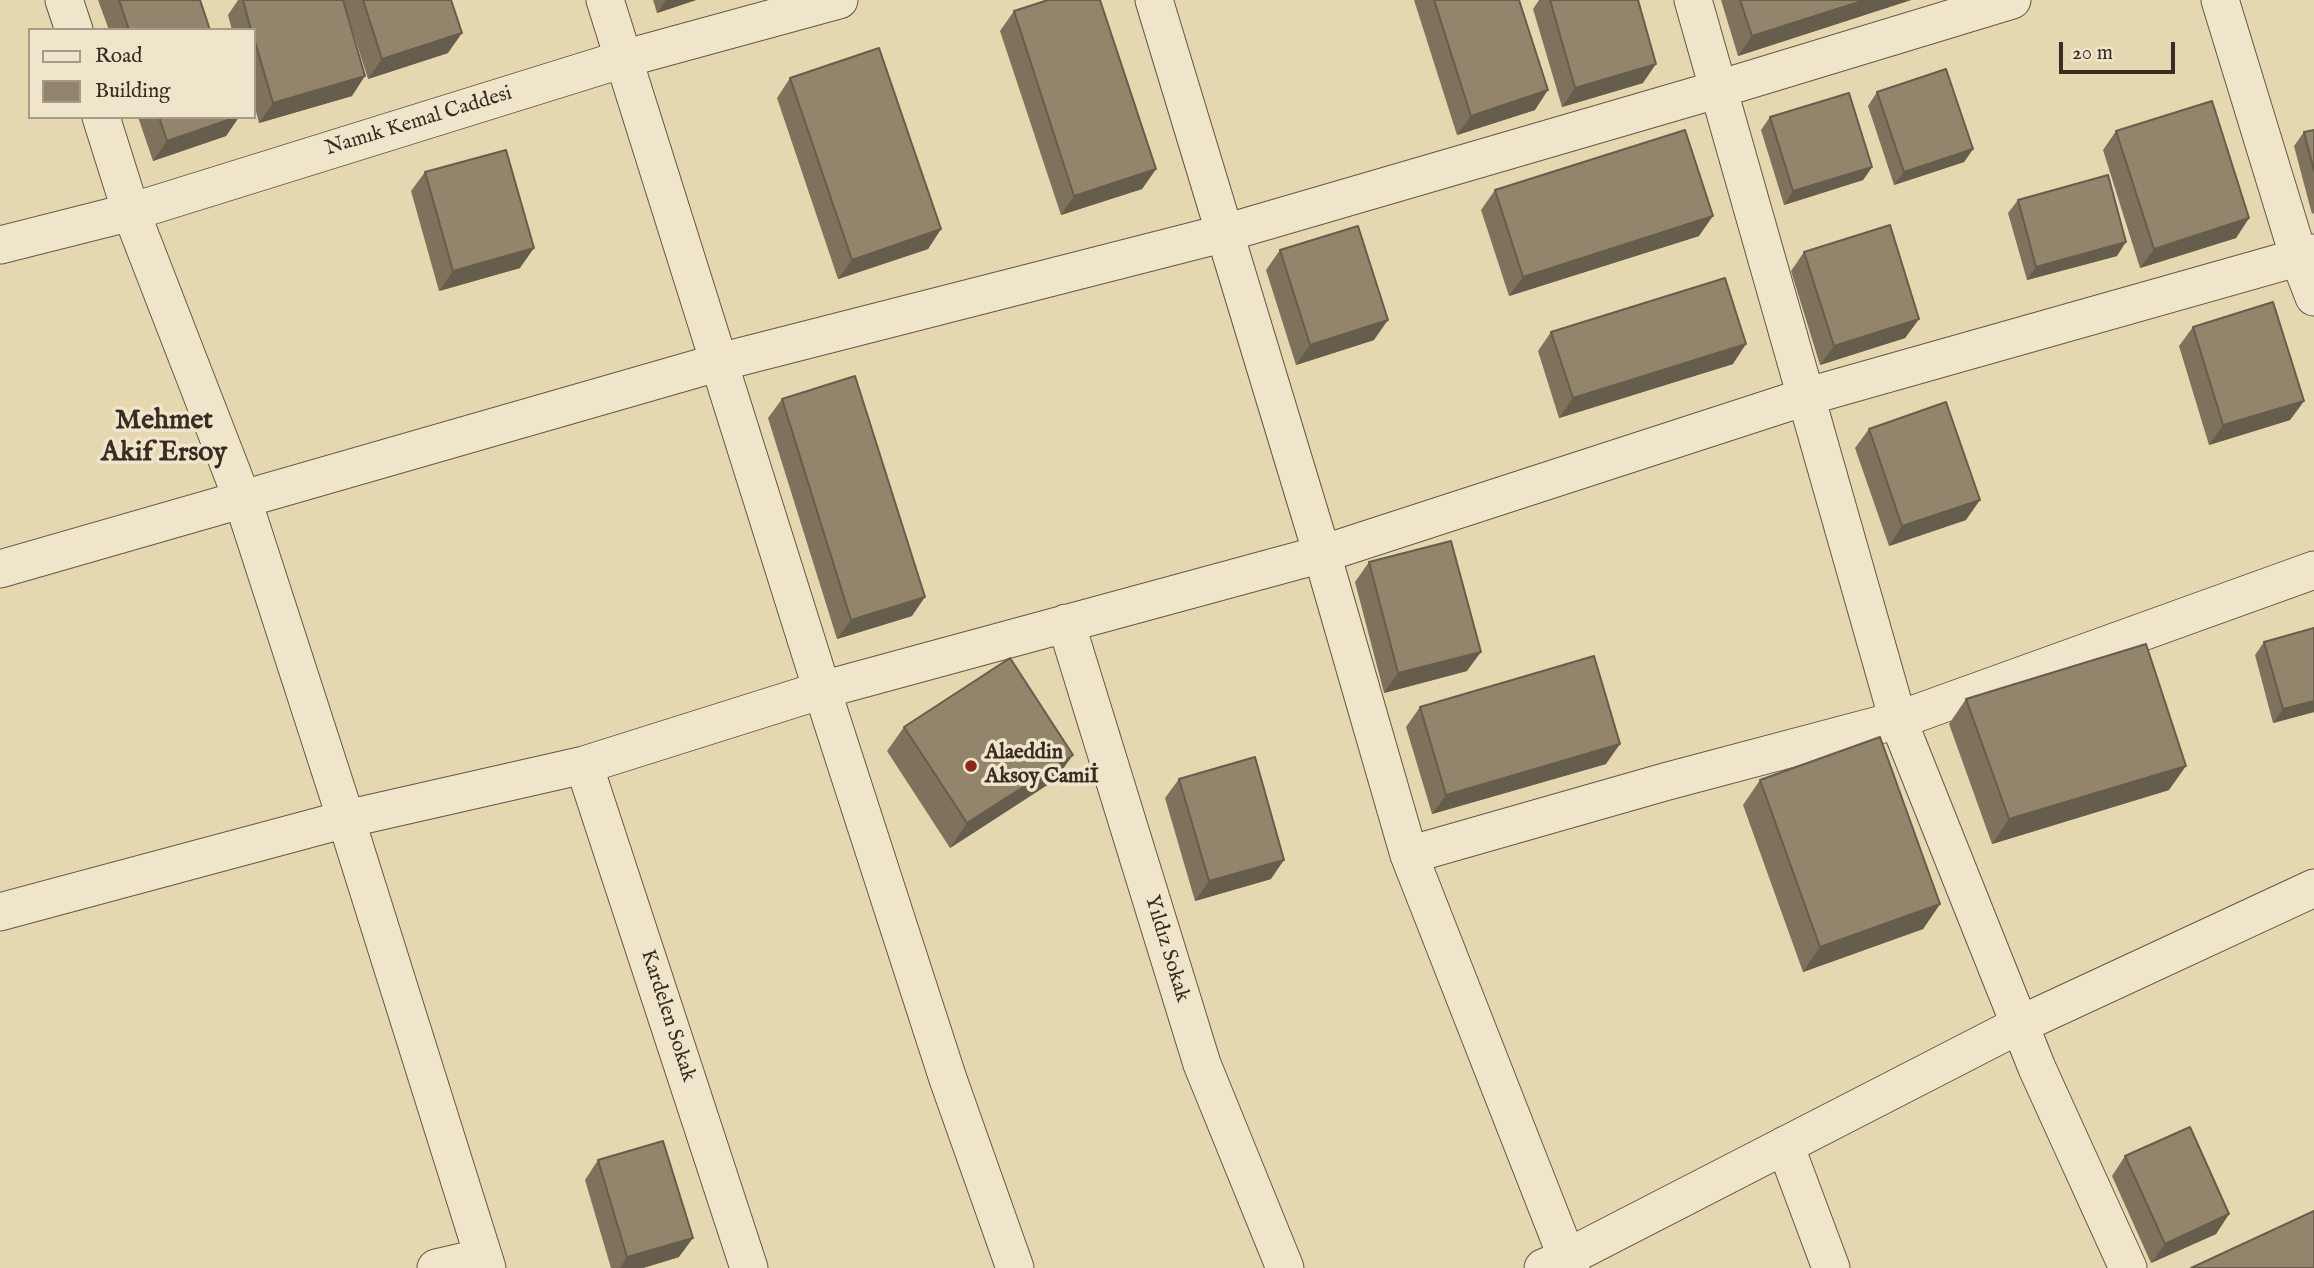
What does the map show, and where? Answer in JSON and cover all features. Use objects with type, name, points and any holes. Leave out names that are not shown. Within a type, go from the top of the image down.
[{"type":"street","points":[[64,0],[73,28]]},
{"type":"street","points":[[605,0],[822,690],[948,1079],[1015,1268]]},
{"type":"street","name":"Namık Kemal Caddesi","points":[[0,246],[131,212],[623,59],[839,0]]},
{"type":"street","points":[[1154,0],[1322,554],[1409,855],[1560,1265],[2021,1024],[2314,888]]},
{"type":"street","points":[[1693,0],[1898,720],[2037,1068],[2128,1268]]},
{"type":"street","points":[[0,569],[720,362],[1225,233],[1719,89],[2012,0]]},
{"type":"street","points":[[2220,0],[2306,256],[2314,297]]},
{"type":"street","points":[[102,119],[131,212],[243,501],[485,1262],[436,1268]]},
{"type":"street","points":[[0,912],[346,819],[584,765],[822,690],[1322,554],[1805,397],[2306,256]]},
{"type":"street","points":[[1409,855],[1668,781],[1898,720],[2314,570]]},
{"type":"street","name":"Yıldız Sokak","points":[[1066,623],[1202,1064],[1285,1268]]},
{"type":"street","name":"Kardelen Sokak","points":[[584,765],[749,1268]]},
{"type":"street","points":[[1785,1146],[1831,1268]]},
{"type":"building","points":[[119,0],[200,0],[209,28],[128,28]]},
{"type":"building","points":[[243,0],[343,0],[365,76],[273,103],[256,45],[256,28],[250,28]]},
{"type":"building","points":[[363,0],[451,0],[462,33],[382,59]]},
{"type":"building","points":[[1048,0],[1100,0],[1156,169],[1074,196],[1014,11]]},
{"type":"building","points":[[1434,0],[1519,0],[1548,90],[1471,116]]},
{"type":"building","points":[[1550,0],[1638,0],[1656,64],[1575,88]]},
{"type":"building","points":[[1740,0],[1865,0],[1752,36]]},
{"type":"building","points":[[879,48],[941,229],[852,260],[790,78]]},
{"type":"building","points":[[1946,69],[1973,149],[1904,172],[1877,92]]},
{"type":"building","points":[[1849,93],[1872,167],[1793,191],[1770,117]]},
{"type":"building","points":[[2212,101],[2249,218],[2154,249],[2116,131]]},
{"type":"building","points":[[160,119],[231,119],[167,141]]},
{"type":"building","points":[[1685,130],[1713,216],[1523,277],[1495,190]]},
{"type":"building","points":[[2314,130],[2314,171],[2304,132]]},
{"type":"building","points":[[506,150],[534,248],[453,271],[425,172]]},
{"type":"building","points":[[2108,175],[2126,242],[2036,267],[2018,200]]},
{"type":"building","points":[[1890,225],[1919,319],[1834,346],[1804,252]]},
{"type":"building","points":[[1358,226],[1388,320],[1310,345],[1280,250]]},
{"type":"building","points":[[1725,278],[1746,344],[1573,398],[1551,332]]},
{"type":"building","points":[[2273,302],[2304,401],[2223,425],[2193,327]]},
{"type":"building","points":[[855,376],[925,597],[851,620],[782,399]]},
{"type":"building","points":[[1946,402],[1980,500],[1902,526],[1869,429]]},
{"type":"building","points":[[1451,541],[1481,652],[1398,673],[1369,562]]},
{"type":"building","points":[[2314,628],[2314,701],[2283,709],[2264,642]]},
{"type":"building","points":[[2146,644],[2186,766],[2009,819],[1966,699]]},
{"type":"building","points":[[1594,656],[1620,744],[1446,795],[1420,707]]},
{"type":"building","name":"Alaeddin Aksoy Camiİ","points":[[1010,658],[1073,755],[967,823],[904,727]]},
{"type":"building","points":[[1880,737],[1940,904],[1820,947],[1760,780]]},
{"type":"building","points":[[1255,757],[1284,860],[1209,881],[1179,779]]},
{"type":"building","points":[[2190,1127],[2229,1214],[2165,1244],[2125,1156]]},
{"type":"building","points":[[663,1141],[693,1238],[627,1257],[598,1160]]},
{"type":"building","points":[[2314,1211],[2314,1268],[2191,1268]]},
{"type":"place","name":"Alaeddin Aksoy Camiİ","points":[[971,766]]},
{"type":"district","name":"Mehmet Akif Ersoy","points":[[164,438]]}]
